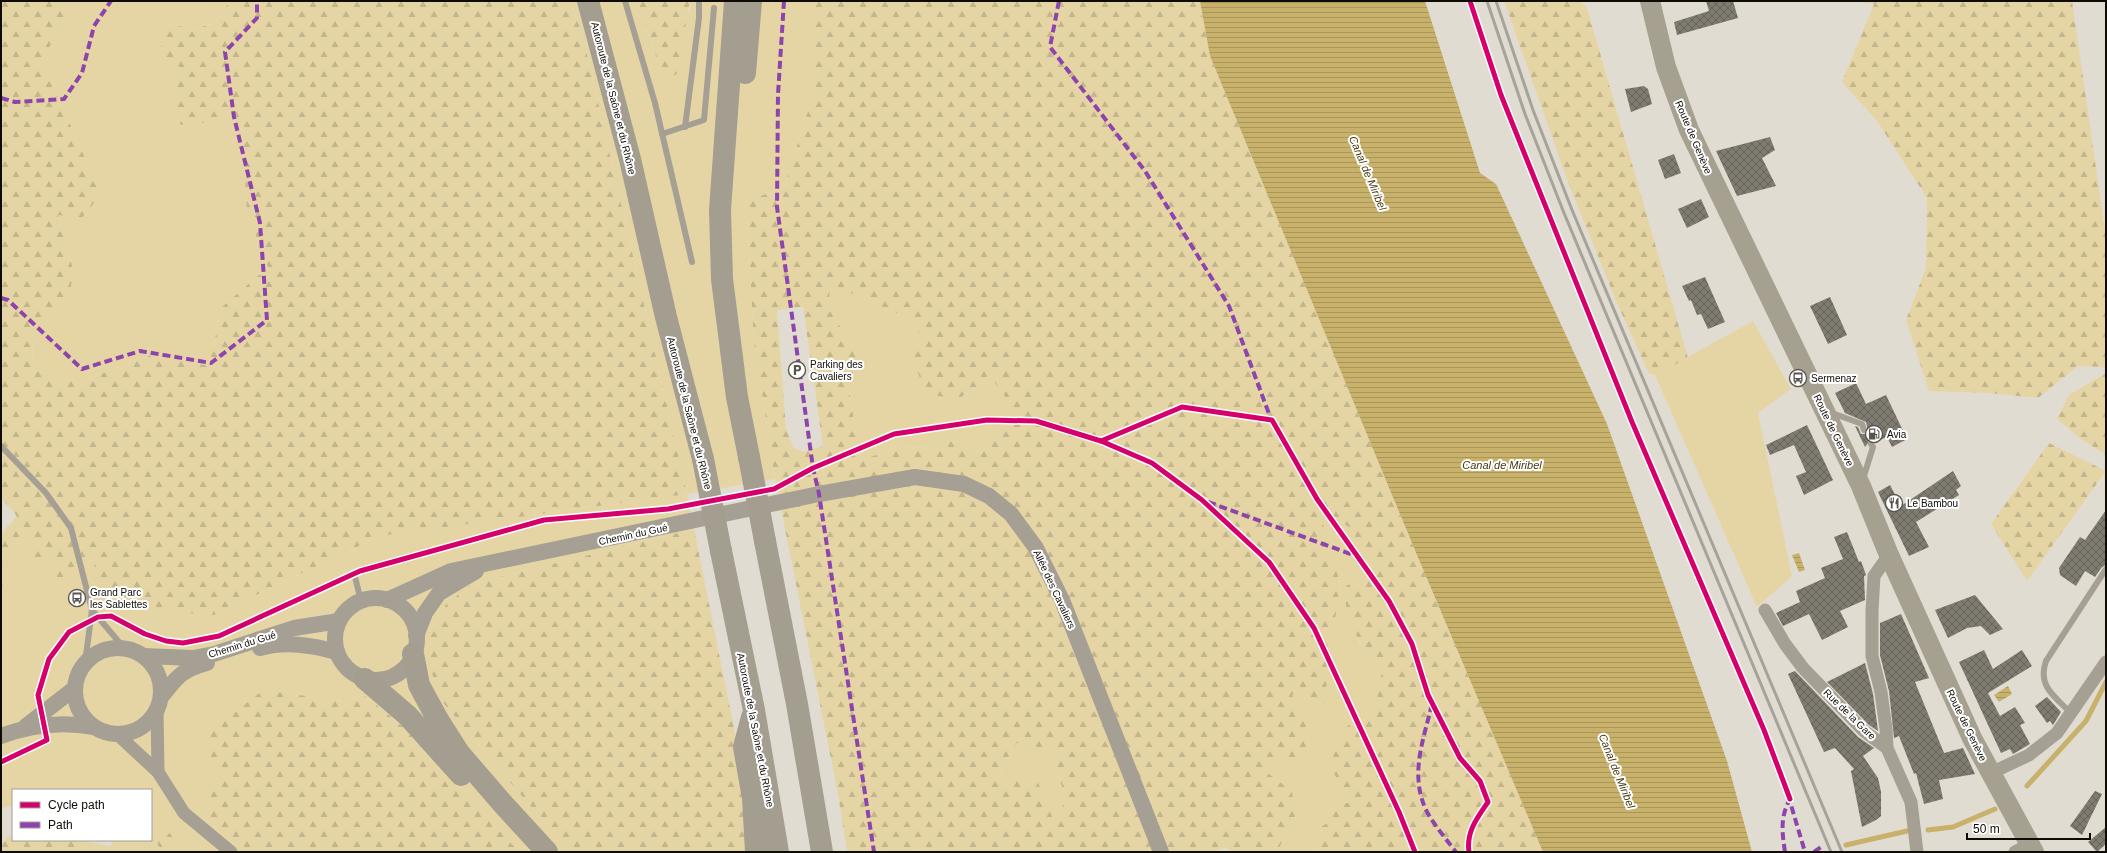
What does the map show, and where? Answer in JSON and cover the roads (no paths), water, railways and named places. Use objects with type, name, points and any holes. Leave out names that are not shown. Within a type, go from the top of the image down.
[{"type":"highway","name":"Autoroute de la Saône et du Rhône","points":[[588,1],[630,159],[666,317],[703,459],[754,710],[778,852]]},
{"type":"highway","points":[[734,1],[720,210],[722,279],[737,396],[797,704],[822,852]]},
{"type":"highway","points":[[729,337],[733,194],[751,1]]},
{"type":"highway","points":[[415,645],[419,685],[438,720],[459,753],[503,804],[548,852]]},
{"type":"highway","points":[[365,678],[408,716],[532,852]]},
{"type":"highway","points":[[754,710],[744,747],[753,798],[756,852]]},
{"type":"main road","name":"Route de Genève","points":[[1650,1],[1666,67],[1689,130],[1861,486],[1889,555],[1950,692],[1991,773],[2026,849]]},
{"type":"street","name":"Allée des Cavaliers","points":[[779,503],[915,477],[964,484],[989,496],[1011,514],[1036,548],[1062,600],[1161,852]]},
{"type":"street","name":"Chemin du Gué","points":[[387,600],[452,571],[779,503]]},
{"type":"street","points":[[1887,748],[1881,692],[1872,656],[1872,612],[1874,576],[1889,555]]},
{"type":"street","name":"Chemin du Gué","points":[[415,645],[425,613],[439,593],[487,564]]},
{"type":"street","points":[[373,598],[387,600],[400,607],[408,614],[413,623],[415,645],[403,669],[394,675],[384,679],[365,678],[352,673],[345,666],[337,652],[335,635],[339,621],[351,606],[361,601],[373,598]]},
{"type":"street","name":"Rue de la Gare","points":[[1764,610],[1785,644],[1803,668],[1864,731],[1887,748],[1911,802],[1918,852]]},
{"type":"street","name":"Chemin du Gué","points":[[144,656],[193,658],[214,654],[294,628],[339,621]]},
{"type":"street","name":"Chemin du Gué","points":[[159,703],[176,679],[189,668],[273,644],[299,643],[337,652]]},
{"type":"street","points":[[93,727],[79,710],[75,688],[76,679],[85,663],[96,654],[109,648],[124,648],[144,656],[158,674],[158,772]]},
{"type":"street","points":[[1991,773],[2029,755],[2050,740],[2071,714],[2106,662]]},
{"type":"street","points":[[24,728],[75,688]]},
{"type":"street","points":[[1,736],[24,728],[44,724],[80,724],[93,727],[104,732],[117,734],[129,733],[141,728],[150,720],[159,703]]},
{"type":"street","points":[[117,734],[158,772],[184,814],[231,852]]},
{"type":"lane","points":[[625,1],[646,68],[692,262]]},
{"type":"lane","points":[[685,127],[699,18],[698,1]]},
{"type":"lane","points":[[662,134],[704,120],[714,8]]},
{"type":"lane","points":[[1824,410],[1862,424],[1864,430]]},
{"type":"lane","points":[[1861,486],[1873,447],[1871,444]]},
{"type":"lane","points":[[1,446],[46,493],[71,528],[92,610],[85,663]]},
{"type":"lane","points":[[2071,714],[2046,688],[2042,671],[2046,661],[2106,569]]},
{"type":"lane","points":[[354,574],[361,601]]},
{"type":"lane","points":[[92,610],[124,648]]},
{"type":"water","name":"Canal de Miribel","points":[[1200,1],[1425,1],[1480,173],[1496,184],[1607,424],[1727,761],[1752,852],[1543,852],[1417,555],[1210,56]]},
{"type":"water","points":[[1799,553],[1805,570],[1799,572],[1792,555]]},
{"type":"water","points":[[2008,686],[2012,694],[1999,702],[1994,695]]},
{"type":"waterway","points":[[2027,786],[2086,721],[2106,682]]},
{"type":"waterway","points":[[1928,830],[1953,827],[1995,809]]},
{"type":"waterway","points":[[1846,845],[1907,831]]},
{"type":"railway","points":[[1487,1],[1525,114],[1564,213],[1831,852]]},
{"type":"railway","points":[[1496,1],[1533,110],[1572,210],[1842,852]]},
{"type":"place","name":"Parking des Cavaliers","points":[[797,370]]},
{"type":"place","name":"Sermenaz","points":[[1798,378]]},
{"type":"place","name":"Avia","points":[[1874,434]]},
{"type":"place","name":"Le Bambou","points":[[1894,503]]},
{"type":"place","name":"Grand Parc les Sablettes","points":[[77,598]]}]
